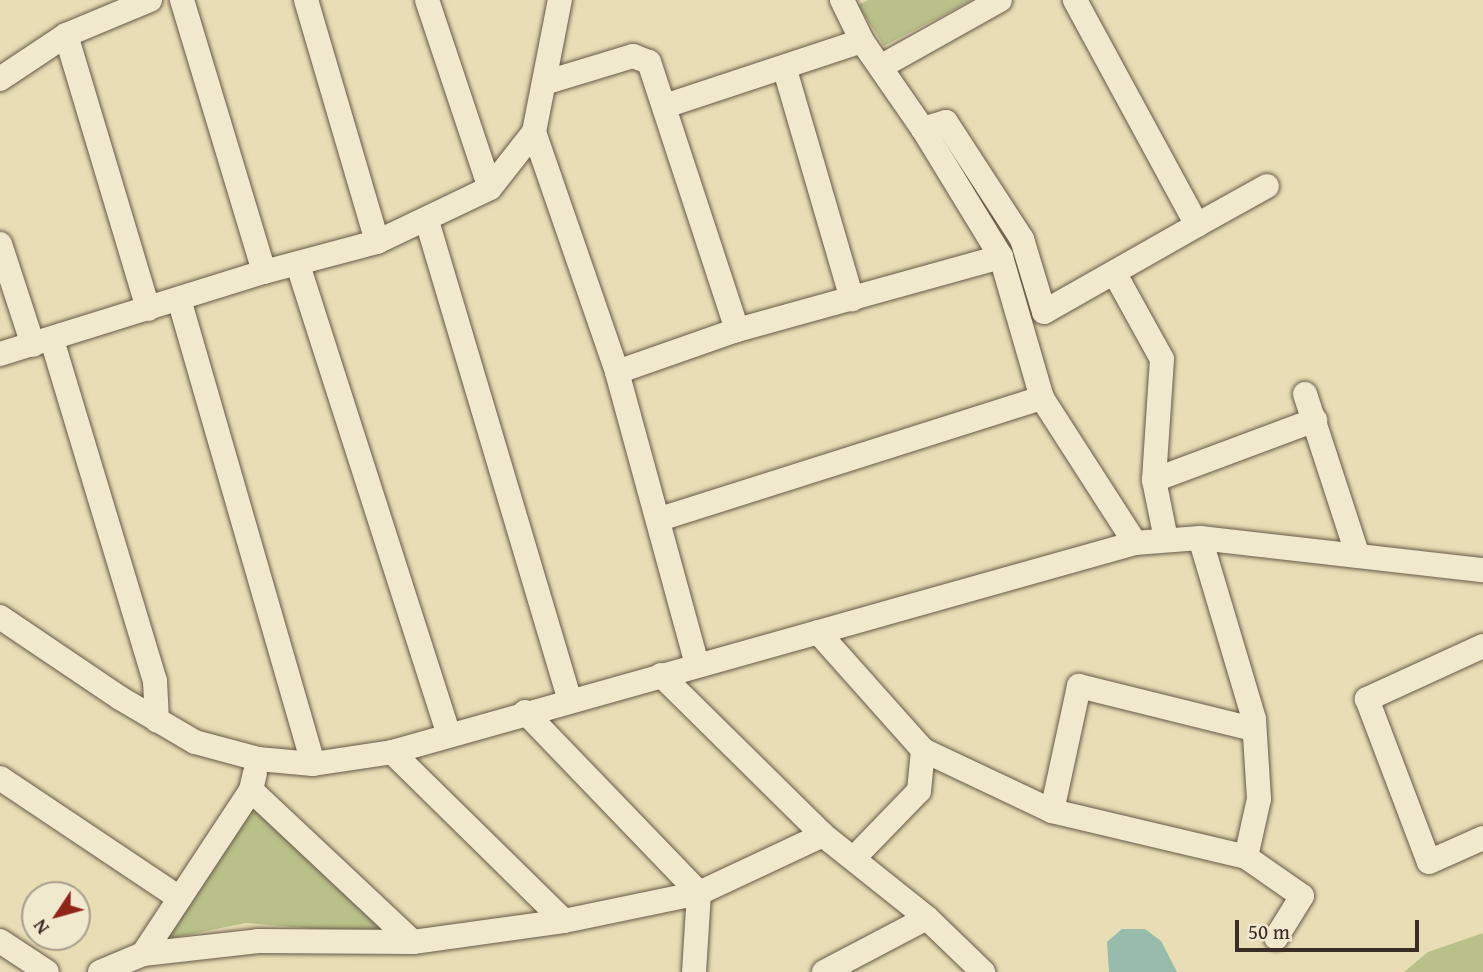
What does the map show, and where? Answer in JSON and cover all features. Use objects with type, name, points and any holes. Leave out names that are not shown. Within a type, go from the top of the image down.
[{"type":"street","points":[[0,79],[66,34],[150,0]]},
{"type":"street","points":[[182,0],[264,272]]},
{"type":"street","points":[[306,0],[377,242]]},
{"type":"street","points":[[427,0],[490,188]]},
{"type":"street","points":[[0,354],[43,343],[264,272],[377,242],[427,221],[490,188],[534,132],[560,0]]},
{"type":"street","points":[[882,66],[1000,0]]},
{"type":"street","points":[[1075,0],[1197,225]]},
{"type":"street","points":[[844,1],[862,41],[882,66],[923,129],[1001,257],[1042,398],[1135,543]]},
{"type":"street","points":[[66,34],[148,309]]},
{"type":"street","points":[[664,106],[785,70],[862,41]]},
{"type":"street","points":[[544,83],[633,56],[649,62],[737,330]]},
{"type":"street","points":[[785,70],[852,299]]},
{"type":"street","points":[[923,129],[946,121],[1023,239],[1044,312],[1267,186]]},
{"type":"street","points":[[534,132],[617,372],[660,519],[697,664]]},
{"type":"street","points":[[427,221],[569,701]]},
{"type":"street","points":[[0,244],[43,343],[155,681],[157,721]]},
{"type":"street","points":[[617,372],[737,330],[1001,257]]},
{"type":"street","points":[[298,265],[449,734]]},
{"type":"street","points":[[1115,274],[1163,359],[1154,480],[1167,539]]},
{"type":"street","points":[[178,299],[313,764]]},
{"type":"street","points":[[1305,394],[1358,556]]},
{"type":"street","points":[[660,519],[1042,398]]},
{"type":"street","points":[[1154,480],[1315,421]]},
{"type":"street","points":[[0,617],[157,721],[195,741],[258,759],[313,764],[392,752],[524,712],[1135,543],[1200,538],[1483,570]]},
{"type":"street","points":[[1200,538],[1254,719],[1259,799],[1246,857]]},
{"type":"street","points":[[818,632],[923,750],[1052,811],[1246,857],[1302,897],[1276,938]]},
{"type":"street","points":[[1483,646],[1367,699],[1429,862],[1483,838]]},
{"type":"street","points":[[661,674],[823,835],[927,918],[984,972]]},
{"type":"street","points":[[1052,811],[1079,686],[1253,729]]},
{"type":"street","points":[[524,712],[699,893],[694,972]]},
{"type":"street","points":[[855,858],[919,791],[923,750]]},
{"type":"street","points":[[392,752],[564,921]]},
{"type":"street","points":[[143,954],[251,790],[258,759]]},
{"type":"street","points":[[0,778],[179,898]]},
{"type":"street","points":[[251,790],[413,943]]},
{"type":"street","points":[[100,972],[143,954],[258,941],[413,943],[564,921],[699,893],[823,835]]},
{"type":"street","points":[[824,972],[927,918]]},
{"type":"street","points":[[0,941],[47,972]]},
{"type":"green space","points":[[868,0],[972,0],[884,46],[858,5]]},
{"type":"green space","points":[[259,809],[388,935],[246,923],[162,940],[251,811]]},
{"type":"green space","points":[[1483,933],[1483,972],[1404,972],[1428,952]]},
{"type":"shaded area","points":[[1122,929],[1145,929],[1161,941],[1177,972],[1109,972],[1107,942]]}]
